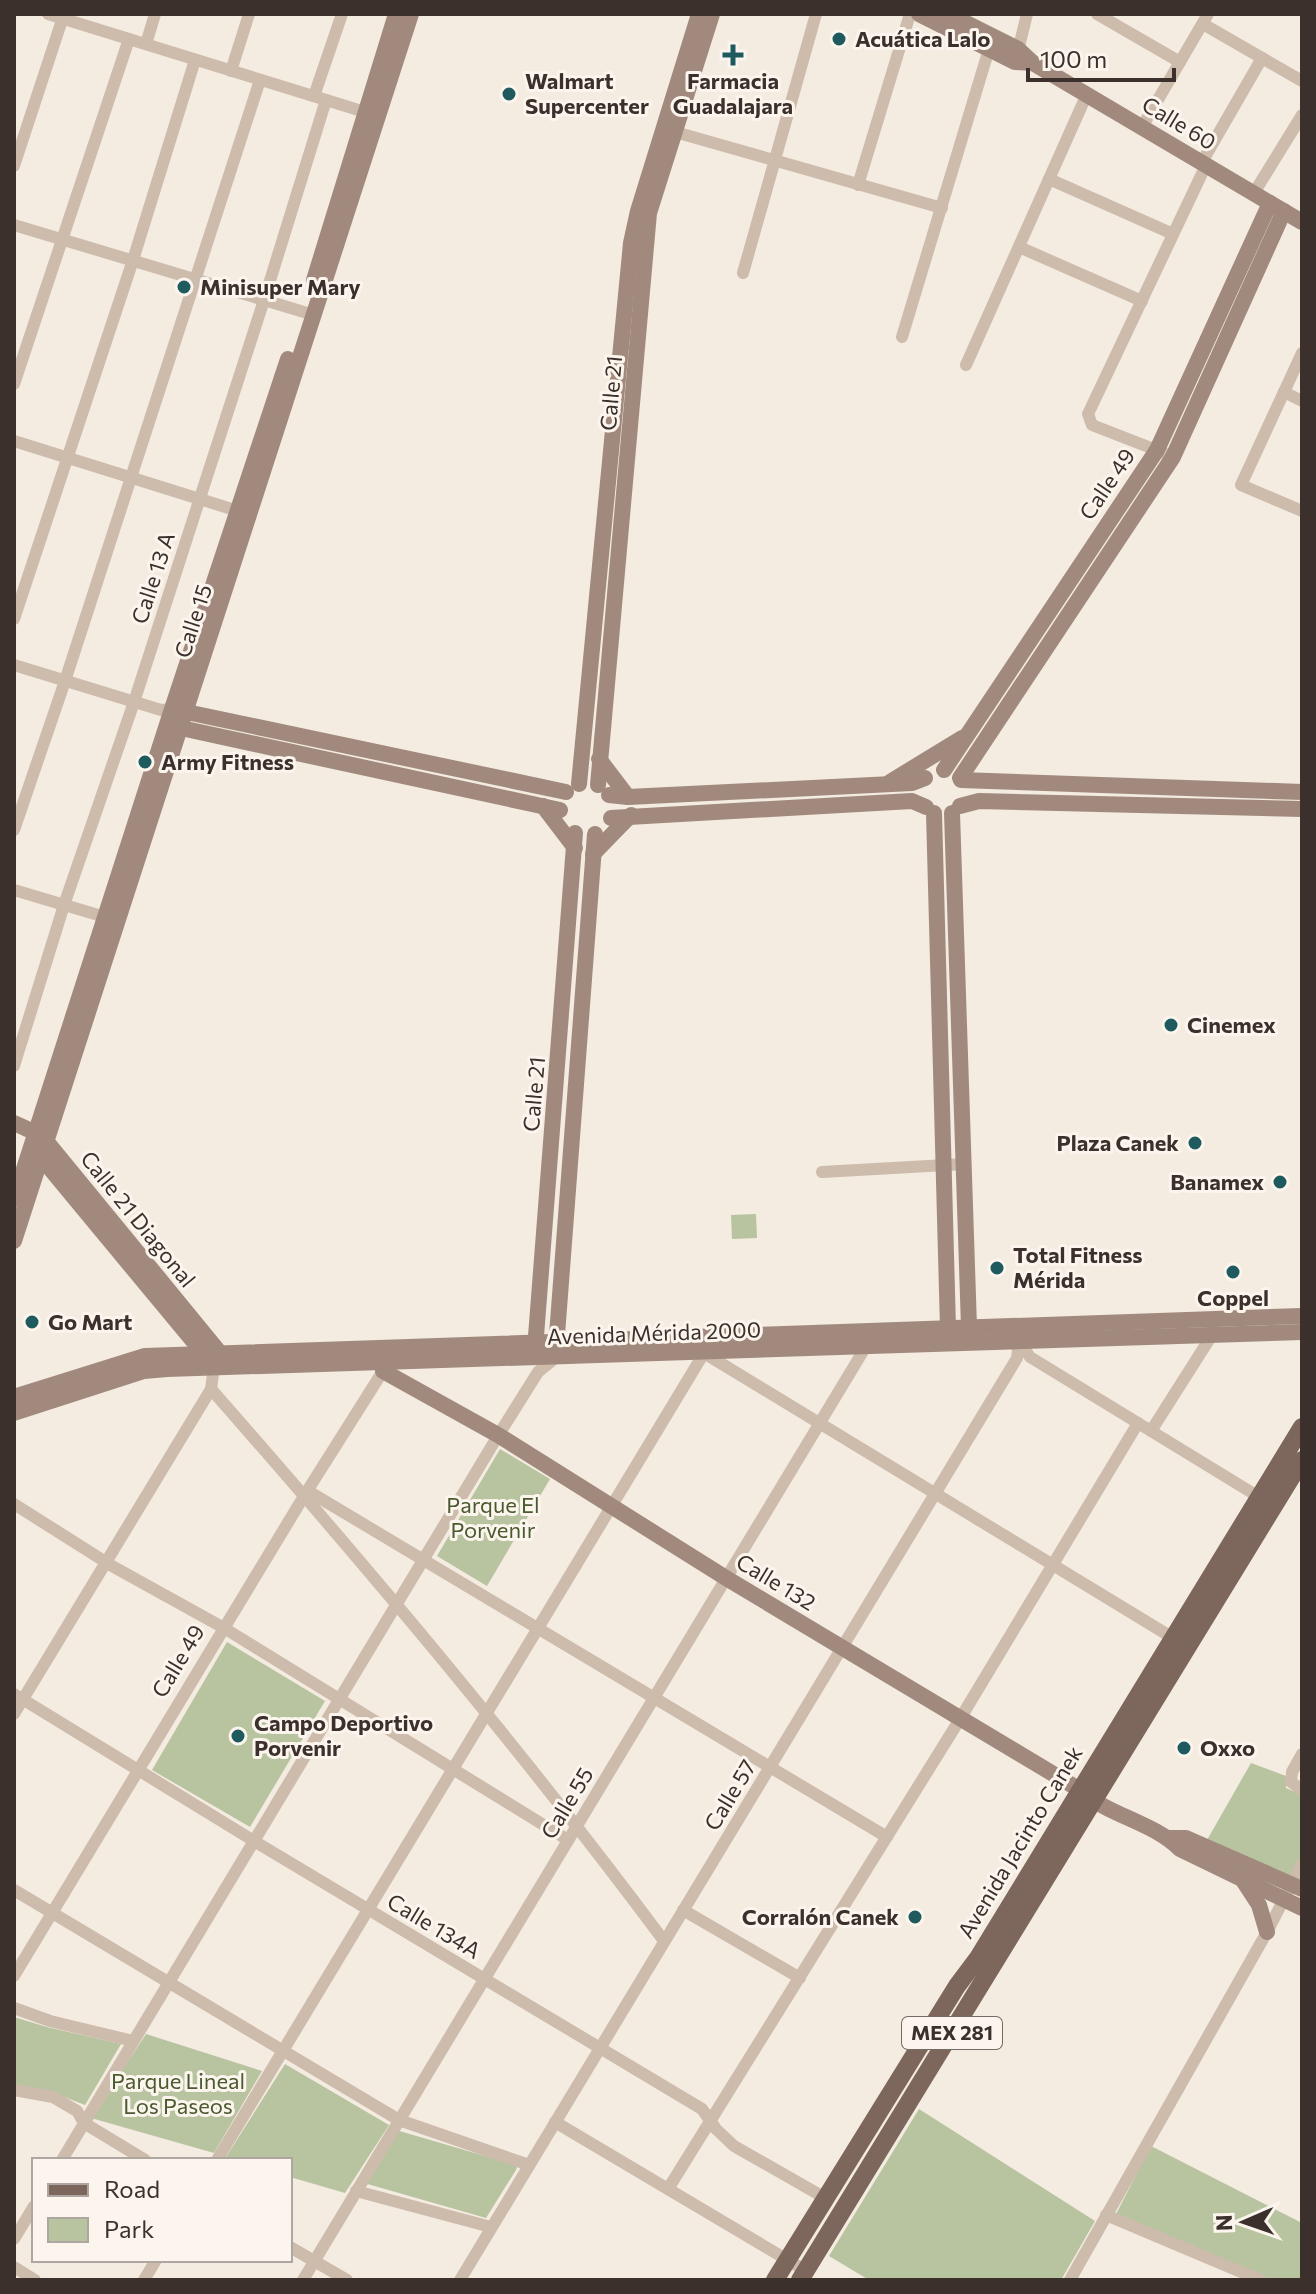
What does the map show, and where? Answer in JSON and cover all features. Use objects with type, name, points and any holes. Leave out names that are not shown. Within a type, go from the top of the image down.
[{"type":"main road","name":"Avenida Jacinto Canek","points":[[775,2280],[1058,1842],[1095,1803],[1173,1638],[1302,1427]]},
{"type":"main road","name":"Avenida Jacinto Canek","points":[[803,2276],[1058,1842],[1080,1790],[1133,1720],[1302,1460]]},
{"type":"street","points":[[48,14],[64,16],[365,112]]},
{"type":"street","points":[[146,44],[155,14]]},
{"type":"street","points":[[231,71],[249,14]]},
{"type":"street","name":"Calle 13 A","points":[[14,1066],[64,905],[134,702],[264,300],[342,14]]},
{"type":"street","name":"Calle 15","points":[[14,1200],[39,1145],[238,511],[309,313],[396,14]]},
{"type":"street","name":"Calle 15","points":[[14,1241],[105,917],[410,14]]},
{"type":"street","name":"Calle 21","points":[[576,781],[600,572],[649,213],[699,14]]},
{"type":"street","name":"Calle 21","points":[[669,131],[712,14]]},
{"type":"street","points":[[743,273],[816,14]]},
{"type":"street","points":[[858,185],[910,14]]},
{"type":"street","name":"Calle 60","points":[[919,14],[989,49],[1017,56]]},
{"type":"street","name":"Calle 60","points":[[948,14],[1302,222]]},
{"type":"street","points":[[1017,56],[1027,14]]},
{"type":"street","points":[[1097,14],[1180,62]]},
{"type":"street","points":[[14,166],[64,16]]},
{"type":"street","points":[[1142,127],[1206,19],[1302,81]]},
{"type":"street","points":[[14,384],[129,39]]},
{"type":"street","points":[[902,337],[989,49]]},
{"type":"street","points":[[1165,454],[1092,425],[1088,414],[1204,163],[1262,58]]},
{"type":"street","points":[[14,619],[133,260],[195,60]]},
{"type":"street","points":[[14,830],[260,80]]},
{"type":"street","points":[[966,365],[1087,94]]},
{"type":"street","points":[[1254,193],[1302,115]]},
{"type":"street","points":[[669,131],[942,208]]},
{"type":"street","points":[[1049,179],[1173,234]]},
{"type":"street","name":"Calle 49","points":[[960,779],[1070,610],[1165,454],[1277,207]]},
{"type":"street","points":[[14,225],[309,313]]},
{"type":"street","points":[[1019,247],[1142,301]]},
{"type":"street","points":[[1302,353],[1241,485],[1302,511]]},
{"type":"street","points":[[1284,392],[1302,401]]},
{"type":"street","name":"Calle 21","points":[[603,790],[599,759],[618,575],[624,394]]},
{"type":"street","points":[[14,441],[238,511]]},
{"type":"street","name":"Calle 49","points":[[944,770],[1057,599],[1165,454]]},
{"type":"street","points":[[600,572],[618,575]]},
{"type":"street","points":[[1057,599],[1070,610]]},
{"type":"street","points":[[14,665],[174,716],[368,768],[560,810]]},
{"type":"street","points":[[174,716],[374,751],[548,788],[576,781],[628,797],[912,783],[925,778]]},
{"type":"street","points":[[886,784],[967,735]]},
{"type":"street","points":[[983,743],[981,763],[996,783]]},
{"type":"street","points":[[368,768],[374,751]]},
{"type":"street","points":[[599,759],[628,797]]},
{"type":"street","points":[[948,1328],[934,833],[930,810],[920,790],[925,778],[930,773],[944,770],[960,779],[996,783],[1302,809]]},
{"type":"street","points":[[960,779],[965,793],[955,816],[969,1327]]},
{"type":"street","points":[[548,788],[576,781]]},
{"type":"street","points":[[575,840],[560,810],[576,781]]},
{"type":"street","points":[[575,840],[602,830],[611,818],[612,802],[603,790]]},
{"type":"street","points":[[766,790],[767,808]]},
{"type":"street","points":[[611,818],[912,801],[930,810],[955,816],[979,801],[1302,792]]},
{"type":"street","points":[[955,816],[979,801]]},
{"type":"street","points":[[894,802],[920,817],[934,833]]},
{"type":"street","points":[[543,806],[575,840]]},
{"type":"street","points":[[593,854],[631,815]]},
{"type":"street","name":"Calle 21","points":[[555,1358],[595,834]]},
{"type":"street","name":"Calle 21","points":[[536,1365],[575,840]]},
{"type":"street","points":[[14,890],[105,917]]},
{"type":"street","points":[[557,1083],[575,1084]]},
{"type":"street","name":"Calle 21 Diagonal","points":[[14,1123],[39,1145],[212,1357]]},
{"type":"street","points":[[822,1172],[964,1164]]},
{"type":"street","name":"Avenida Mérida 2000","points":[[383,1361],[556,1340],[865,1348],[1020,1334],[1302,1316]]},
{"type":"street","name":"Avenida Mérida 2000","points":[[14,1397],[145,1356],[536,1365],[555,1358],[969,1327],[1020,1334],[1302,1332]]},
{"type":"street","points":[[1020,1334],[1030,1357],[1259,1497]]},
{"type":"street","name":"Calle 57","points":[[462,2276],[1017,1358],[1020,1334]]},
{"type":"street","points":[[1151,1431],[1212,1335]]},
{"type":"street","points":[[218,2158],[610,1507],[704,1345],[935,1495],[1173,1638]]},
{"type":"street","name":"Calle 55","points":[[303,2280],[865,1348]]},
{"type":"street","points":[[14,1714],[18,1697],[107,1561],[211,1389],[212,1357]]},
{"type":"street","name":"Avenida Mérida 2000","points":[[14,1413],[144,1371],[212,1357]]},
{"type":"street","name":"Calle 49","points":[[14,1976],[383,1361]]},
{"type":"street","name":"Calle 132","points":[[383,1361],[610,1507],[1080,1790],[1095,1803],[1169,1838],[1180,1849],[1302,1908]]},
{"type":"street","points":[[63,2158],[498,1435],[536,1365]]},
{"type":"street","points":[[211,1389],[306,1493],[487,1712],[664,1941]]},
{"type":"street","points":[[668,2189],[960,1719],[1138,1423]]},
{"type":"street","points":[[306,1493],[424,1559],[887,1837]]},
{"type":"street","points":[[14,1504],[224,1628],[568,1840]]},
{"type":"street","name":"Calle 134A","points":[[18,1697],[702,2109],[716,2129],[734,2146],[827,2199]]},
{"type":"street","points":[[1297,1786],[1292,1772],[1302,1754]]},
{"type":"street","name":"Calle 132","points":[[1169,1838],[1186,1838],[1296,1886]]},
{"type":"street","points":[[1070,2280],[1267,1932],[1282,1900],[1296,1886],[1302,1864]]},
{"type":"street","points":[[1243,1880],[1259,1905],[1267,1932]]},
{"type":"street","points":[[14,1890],[399,2120],[529,2165]]},
{"type":"street","points":[[683,1910],[800,1978]]},
{"type":"street","points":[[14,2008],[50,2021],[133,2041]]},
{"type":"street","points":[[14,2090],[53,2097],[77,2111],[84,2123],[142,2158]]},
{"type":"street","points":[[555,2122],[788,2260],[803,2276]]},
{"type":"street","points":[[356,2191],[491,2227]]},
{"type":"street","points":[[14,2239],[32,2209]]},
{"type":"street","points":[[1106,2215],[1260,2280]]},
{"type":"street","points":[[292,2248],[347,2280]]},
{"type":"street","points":[[144,2280],[155,2262]]},
{"type":"street","points":[[14,2267],[35,2280]]},
{"type":"street","points":[[462,2276],[479,2280]]},
{"type":"green space","points":[[756,1214],[757,1238],[732,1239],[731,1215]]},
{"type":"green space","name":"Parque El Porvenir","points":[[500,1449],[550,1479],[487,1586],[437,1556]]},
{"type":"green space","name":"Campo Deportivo Porvenir","points":[[227,1642],[325,1701],[250,1827],[152,1770]]},
{"type":"green space","points":[[1251,1763],[1286,1776],[1286,1788],[1302,1795],[1302,1857],[1291,1876],[1207,1840]]},
{"type":"green space","name":"Parque Lineal Los Paseos","points":[[14,2017],[121,2044],[85,2105],[54,2093],[14,2084]]},
{"type":"green space","name":"Parque Lineal Los Paseos","points":[[146,2034],[262,2071],[214,2153],[91,2118]]},
{"type":"green space","name":"Parque Lineal Los Paseos","points":[[285,2064],[389,2125],[345,2193],[292,2178],[292,2158],[226,2157]]},
{"type":"green space","points":[[919,2109],[1095,2221],[1061,2280],[869,2280],[829,2256]]},
{"type":"green space","points":[[396,2130],[517,2167],[486,2218],[364,2183]]},
{"type":"green space","points":[[1151,2146],[1302,2223],[1302,2280],[1260,2280],[1114,2218]]},
{"type":"place","name":"Acuática Lalo","points":[[839,39]]},
{"type":"place","name":"Farmacia Guadalajara","points":[[733,55]]},
{"type":"place","name":"Walmart Supercenter","points":[[509,94]]},
{"type":"place","name":"Minisuper Mary","points":[[184,287]]},
{"type":"place","name":"Army Fitness","points":[[145,762]]},
{"type":"place","name":"Cinemex","points":[[1171,1025]]},
{"type":"place","name":"Plaza Canek","points":[[1195,1143]]},
{"type":"place","name":"Banamex","points":[[1280,1182]]},
{"type":"place","name":"Total Fitness Mérida","points":[[997,1268]]},
{"type":"place","name":"Coppel","points":[[1233,1272]]},
{"type":"place","name":"Go Mart","points":[[32,1322]]},
{"type":"place","name":"Campo Deportivo Porvenir","points":[[238,1736]]},
{"type":"place","name":"Oxxo","points":[[1184,1748]]},
{"type":"place","name":"Corralón Canek","points":[[915,1917]]}]
